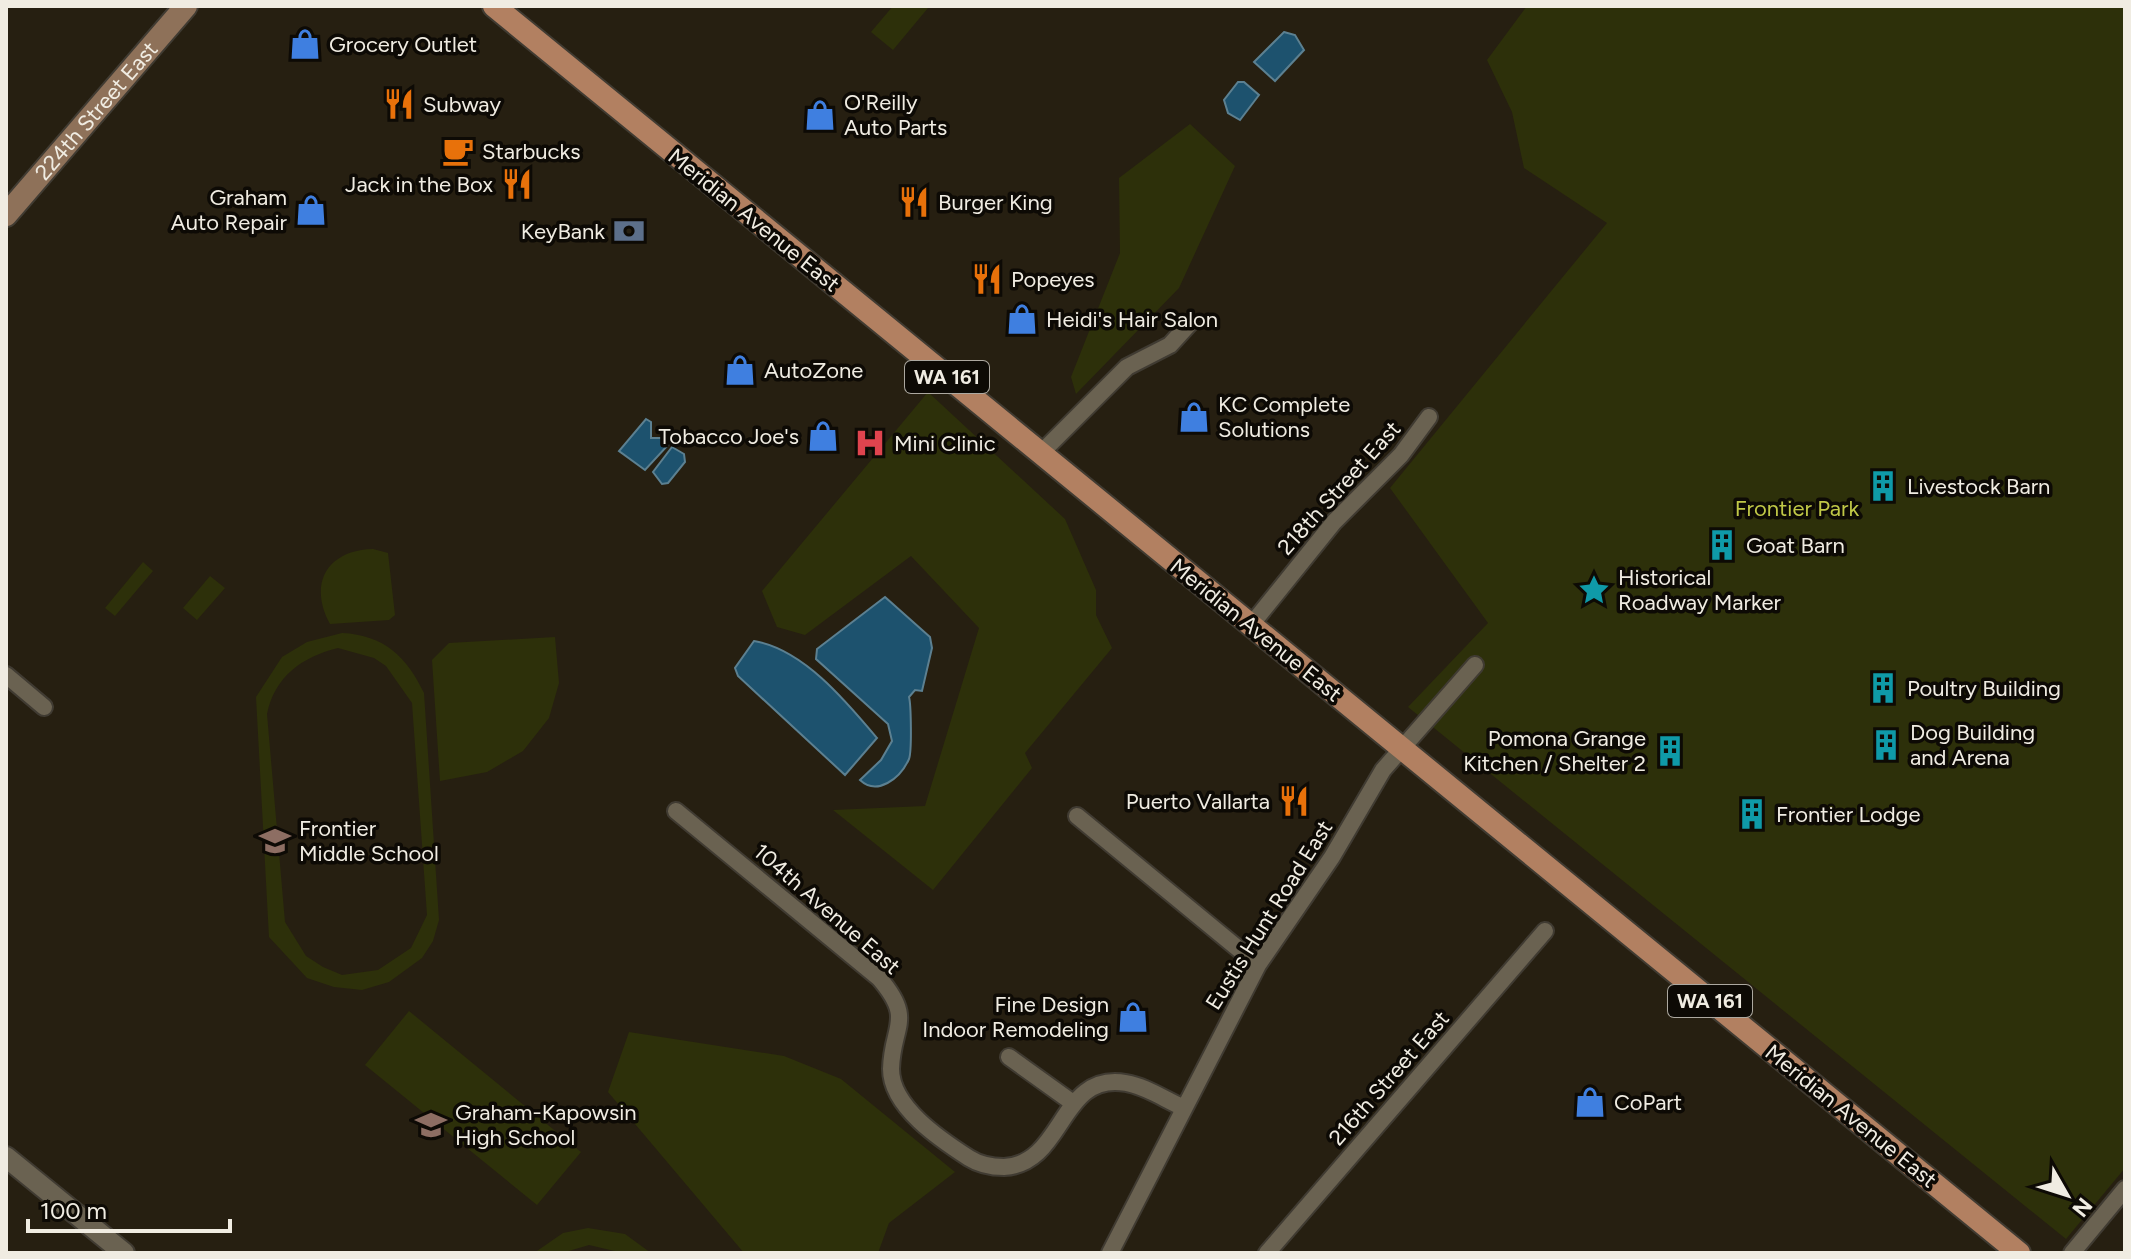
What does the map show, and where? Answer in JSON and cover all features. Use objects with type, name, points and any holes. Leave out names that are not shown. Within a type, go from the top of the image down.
[{"type":"main road","name":"224th Street East","points":[[6,215],[186,6]]},
{"type":"main road","name":"Meridian Avenue East","points":[[494,6],[2019,1253]]},
{"type":"street","points":[[1041,453],[1117,376],[1141,359],[1170,345],[1190,323]]},
{"type":"street","name":"218th Street East","points":[[1251,625],[1334,522],[1407,449],[1429,417]]},
{"type":"street","name":"Eustis Hunt Road East","points":[[1110,1253],[1182,1107],[1258,965],[1400,749],[1475,665]]},
{"type":"street","points":[[6,675],[44,707]]},
{"type":"street","name":"104th Avenue East","points":[[676,811],[890,990],[900,1013],[901,1026],[891,1069],[899,1096],[942,1140],[972,1161],[1009,1167],[1035,1157],[1045,1148],[1073,1103],[1086,1090],[1102,1083],[1124,1082],[1182,1107]]},
{"type":"street","points":[[1077,816],[1258,965]]},
{"type":"street","name":"216th Street East","points":[[1267,1253],[1545,931]]},
{"type":"street","points":[[1009,1057],[1073,1103]]},
{"type":"street","points":[[6,1157],[124,1253]]},
{"type":"street","points":[[2072,1253],[2125,1189]]},
{"type":"green space","points":[[893,6],[928,8],[893,50],[871,32]]},
{"type":"green space","name":"Frontier Park","points":[[1527,6],[2125,6],[2125,1168],[2066,1239],[1408,707],[1488,623],[1390,488],[1607,223],[1524,168],[1512,112],[1487,60]]},
{"type":"green space","points":[[1190,124],[1235,166],[1179,288],[1076,394],[1071,377],[1120,253],[1119,178]]},
{"type":"green space","points":[[928,392],[1065,519],[1096,590],[1096,615],[1112,648],[1025,753],[1032,768],[933,890],[833,810],[925,806],[979,628],[911,556],[805,635],[777,627],[762,591]]},
{"type":"green space","points":[[373,549],[388,553],[395,615],[389,620],[330,624],[321,596],[326,572],[344,556]]},
{"type":"green space","points":[[143,562],[153,571],[115,616],[105,608]]},
{"type":"green space","points":[[210,576],[225,588],[197,620],[183,608]]},
{"type":"green space","points":[[342,633],[382,643],[402,659],[424,693],[439,920],[433,941],[422,958],[389,982],[362,990],[334,987],[307,978],[269,937],[256,697],[282,657],[307,642]],"holes":[[[338,648],[374,658],[386,666],[412,703],[427,915],[411,948],[378,970],[342,975],[306,956],[285,922],[267,714],[283,679],[313,657]]]},
{"type":"green space","points":[[555,637],[559,683],[549,718],[523,751],[487,772],[440,781],[432,660],[449,643]]},
{"type":"green space","points":[[409,1011],[581,1152],[537,1205],[365,1065]]},
{"type":"green space","points":[[629,1032],[784,1056],[841,1079],[955,1172],[889,1223],[878,1253],[744,1253],[608,1092]]},
{"type":"green space","points":[[588,1228],[625,1234],[651,1253],[623,1253],[589,1245],[562,1253],[534,1253],[563,1233]]},
{"type":"water","points":[[1284,32],[1295,35],[1304,50],[1275,81],[1254,62]]},
{"type":"water","points":[[1238,82],[1244,82],[1259,95],[1240,120],[1228,113],[1224,100]]},
{"type":"water","points":[[646,419],[651,422],[651,438],[664,438],[669,444],[645,470],[619,451]]},
{"type":"water","points":[[672,447],[684,454],[685,462],[668,483],[662,484],[653,472]]},
{"type":"water","points":[[885,597],[930,637],[932,648],[922,691],[915,690],[909,697],[909,759],[894,779],[874,786],[860,780],[881,760],[892,741],[888,724],[816,659],[817,649]]},
{"type":"water","points":[[754,641],[790,654],[806,665],[837,693],[877,738],[845,775],[738,676],[735,668]]},
{"type":"place","name":"Grocery Outlet","points":[[305,44]]},
{"type":"place","name":"Subway","points":[[399,104]]},
{"type":"place","name":"O'Reilly Auto Parts","points":[[820,115]]},
{"type":"place","name":"Starbucks","points":[[458,151]]},
{"type":"place","name":"Jack in the Box","points":[[517,184]]},
{"type":"place","name":"Burger King","points":[[914,202]]},
{"type":"place","name":"Graham Auto Repair","points":[[311,210]]},
{"type":"place","name":"KeyBank","points":[[629,231]]},
{"type":"place","name":"Popeyes","points":[[987,279]]},
{"type":"place","name":"Heidi's Hair Salon","points":[[1022,319]]},
{"type":"place","name":"AutoZone","points":[[740,370]]},
{"type":"place","name":"KC Complete Solutions","points":[[1194,417]]},
{"type":"place","name":"Tobacco Joe's","points":[[823,436]]},
{"type":"place","name":"Mini Clinic","points":[[870,443]]},
{"type":"place","name":"Livestock Barn","points":[[1883,486]]},
{"type":"place","name":"Goat Barn","points":[[1722,545]]},
{"type":"place","name":"Historical Roadway Marker","points":[[1594,590]]},
{"type":"place","name":"Poultry Building","points":[[1883,688]]},
{"type":"place","name":"Dog Building and Arena","points":[[1886,745]]},
{"type":"place","name":"Pomona Grange Kitchen / Shelter 2","points":[[1670,751]]},
{"type":"place","name":"Puerto Vallarta","points":[[1294,801]]},
{"type":"place","name":"Frontier Lodge","points":[[1752,814]]},
{"type":"place","name":"Frontier Middle School","points":[[275,841]]},
{"type":"place","name":"Fine Design Indoor Remodeling","points":[[1133,1017]]},
{"type":"place","name":"CoPart","points":[[1590,1102]]},
{"type":"place","name":"Graham-Kapowsin High School","points":[[431,1125]]}]
